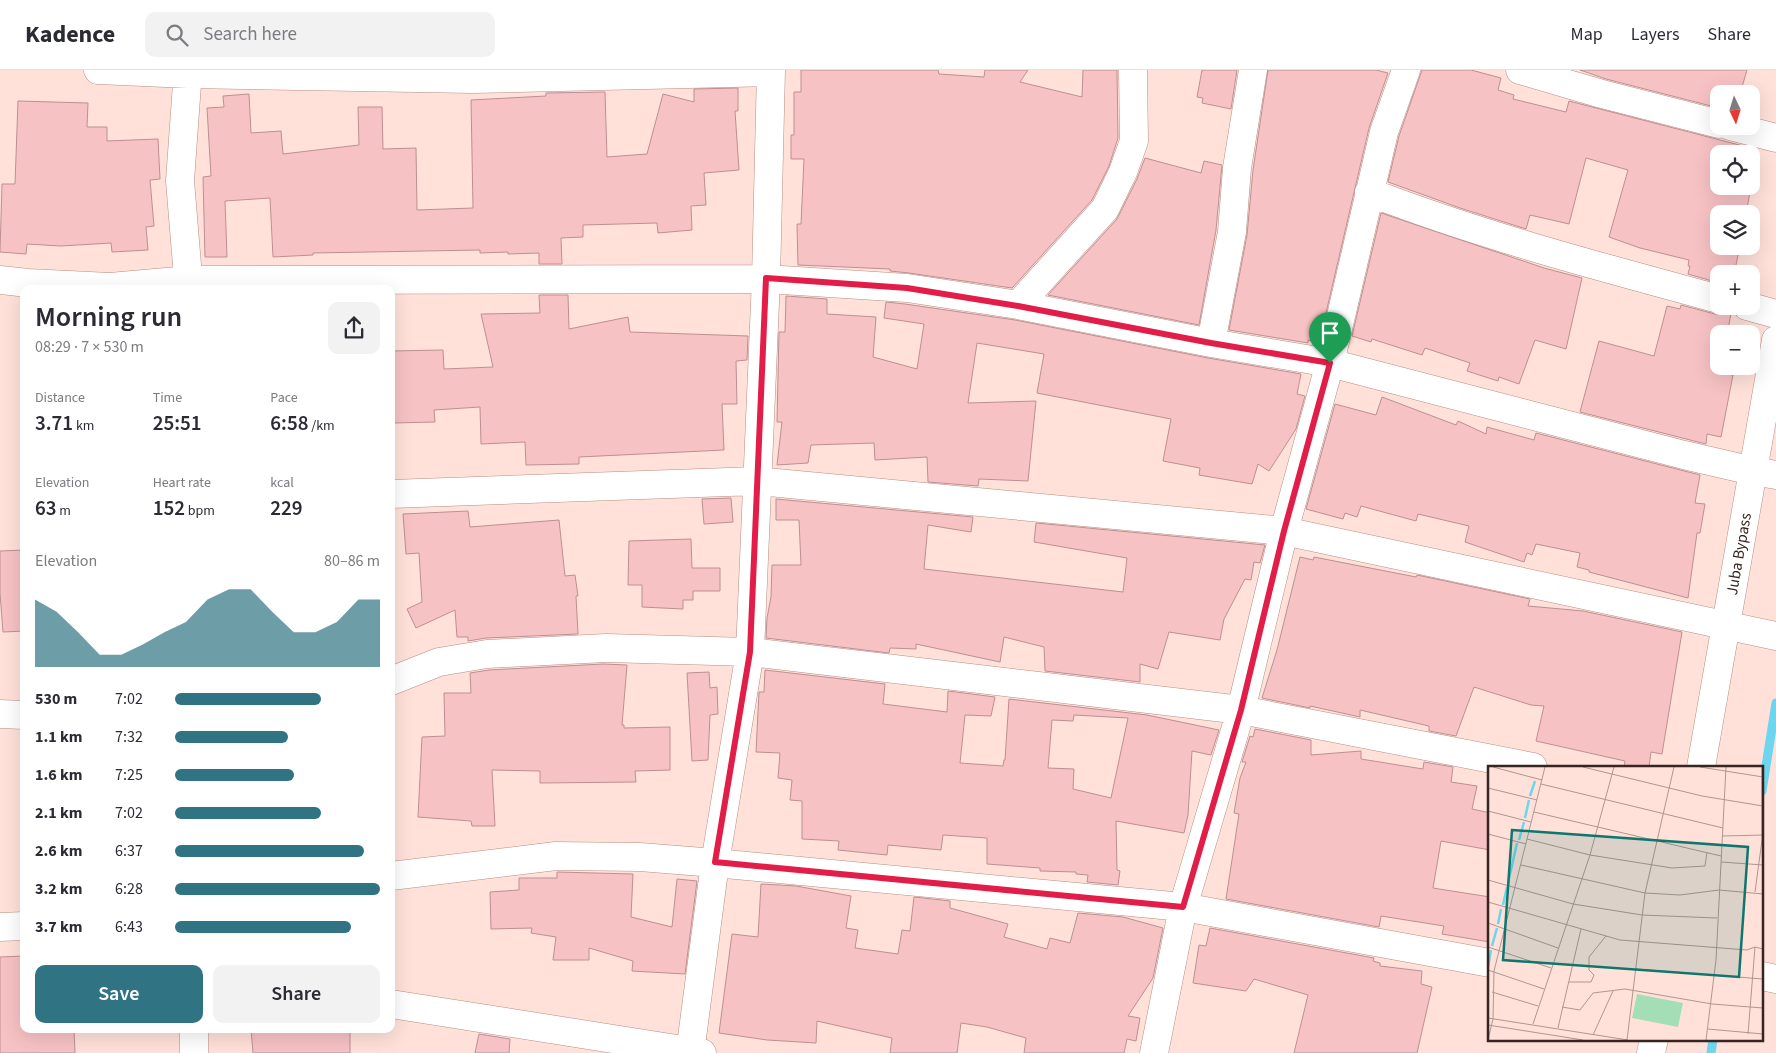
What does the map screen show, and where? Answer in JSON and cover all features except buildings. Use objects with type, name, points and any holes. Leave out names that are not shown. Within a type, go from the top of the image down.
[{"type":"street","points":[[98,70],[473,79],[771,71],[766,278],[750,652],[715,862],[694,1052],[395,1005]]},
{"type":"street","points":[[1018,306],[1105,209],[1115,191],[1134,141],[1133,70]]},
{"type":"street","points":[[1211,343],[1232,232],[1237,168],[1253,70]]},
{"type":"street","points":[[1154,1053],[1183,907],[1241,710],[1284,531],[1330,363],[1384,132],[1406,70]]},
{"type":"street","points":[[1520,70],[1602,94],[1710,122]]},
{"type":"street","points":[[188,72],[180,181],[189,284]]},
{"type":"street","points":[[1760,134],[1776,138]]},
{"type":"street","points":[[1369,192],[1432,216],[1566,258],[1710,297]]},
{"type":"street","points":[[163,285],[766,278],[907,288],[1018,306],[1211,343],[1330,363],[1765,473]]},
{"type":"street","points":[[0,280],[69,285]]},
{"type":"street","points":[[1760,310],[1776,314]]},
{"type":"street","name":"Juba Bypass","points":[[1701,766],[1726,626],[1765,473],[1776,340]]},
{"type":"street","points":[[395,494],[757,481],[1284,531],[1776,636]]},
{"type":"street","points":[[395,679],[439,662],[487,654],[606,648],[750,652],[1241,710],[1528,766]]},
{"type":"street","points":[[0,714],[20,715]]},
{"type":"street","points":[[395,876],[556,856],[640,857],[715,862],[1183,907],[1488,963]]},
{"type":"street","points":[[0,927],[20,926]]},
{"type":"street","points":[[194,1033],[194,1053]]},
{"type":"street","points":[[1651,1053],[1654,1040]]},
{"type":"waterway","points":[[1764,778],[1776,703]]},
{"type":"waterway","points":[[1711,1053],[1713,1040]]},
{"type":"route","points":[[766,278],[907,288],[1018,306],[1211,343],[1330,363],[1284,531],[1241,710],[1183,907],[715,862],[750,652],[766,278]]}]
